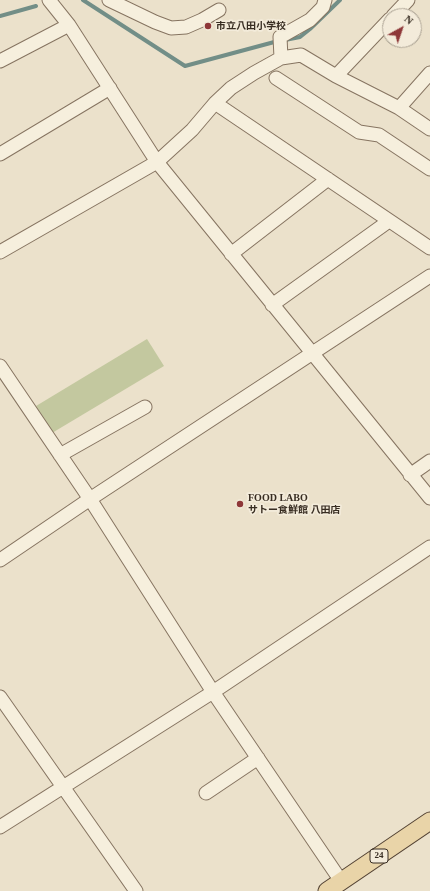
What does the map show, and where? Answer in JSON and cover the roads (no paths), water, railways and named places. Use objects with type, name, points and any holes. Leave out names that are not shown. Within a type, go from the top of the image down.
[{"type":"main road","name":"24","points":[[327,891],[430,821]]},
{"type":"street","points":[[49,0],[69,25],[157,162],[311,354],[430,498]]},
{"type":"street","points":[[109,0],[154,22],[171,28],[186,27],[219,10]]},
{"type":"street","points":[[281,48],[280,37],[310,20],[322,7],[325,0]]},
{"type":"street","points":[[400,8],[408,0]]},
{"type":"street","points":[[0,61],[69,25]]},
{"type":"street","points":[[336,76],[382,27]]},
{"type":"street","points":[[281,48],[301,55],[336,76],[399,108],[430,129]]},
{"type":"street","points":[[0,252],[157,162],[192,130],[215,103],[232,88],[254,73],[281,48]]},
{"type":"street","points":[[399,108],[430,73]]},
{"type":"street","points":[[276,78],[359,132],[379,135],[430,169]]},
{"type":"street","points":[[0,154],[110,88]]},
{"type":"street","points":[[215,103],[430,248]]},
{"type":"street","points":[[231,254],[328,179]]},
{"type":"street","points":[[272,305],[390,221]]},
{"type":"street","points":[[0,560],[90,499],[430,276]]},
{"type":"street","points":[[0,366],[90,499],[213,692],[342,881]]},
{"type":"street","points":[[60,456],[145,407]]},
{"type":"street","points":[[410,475],[430,461]]},
{"type":"street","points":[[0,827],[213,692],[430,547]]},
{"type":"street","points":[[0,697],[136,891]]},
{"type":"street","points":[[206,793],[258,758]]},
{"type":"waterway","points":[[83,0],[185,66],[278,41]]},
{"type":"waterway","points":[[285,40],[300,37],[340,0]]},
{"type":"waterway","points":[[0,16],[36,6]]},
{"type":"place","name":"市立八田小学校","points":[[208,26]]},
{"type":"place","name":"FOOD LABO サトー食鮮館 八田店","points":[[240,504]]}]
